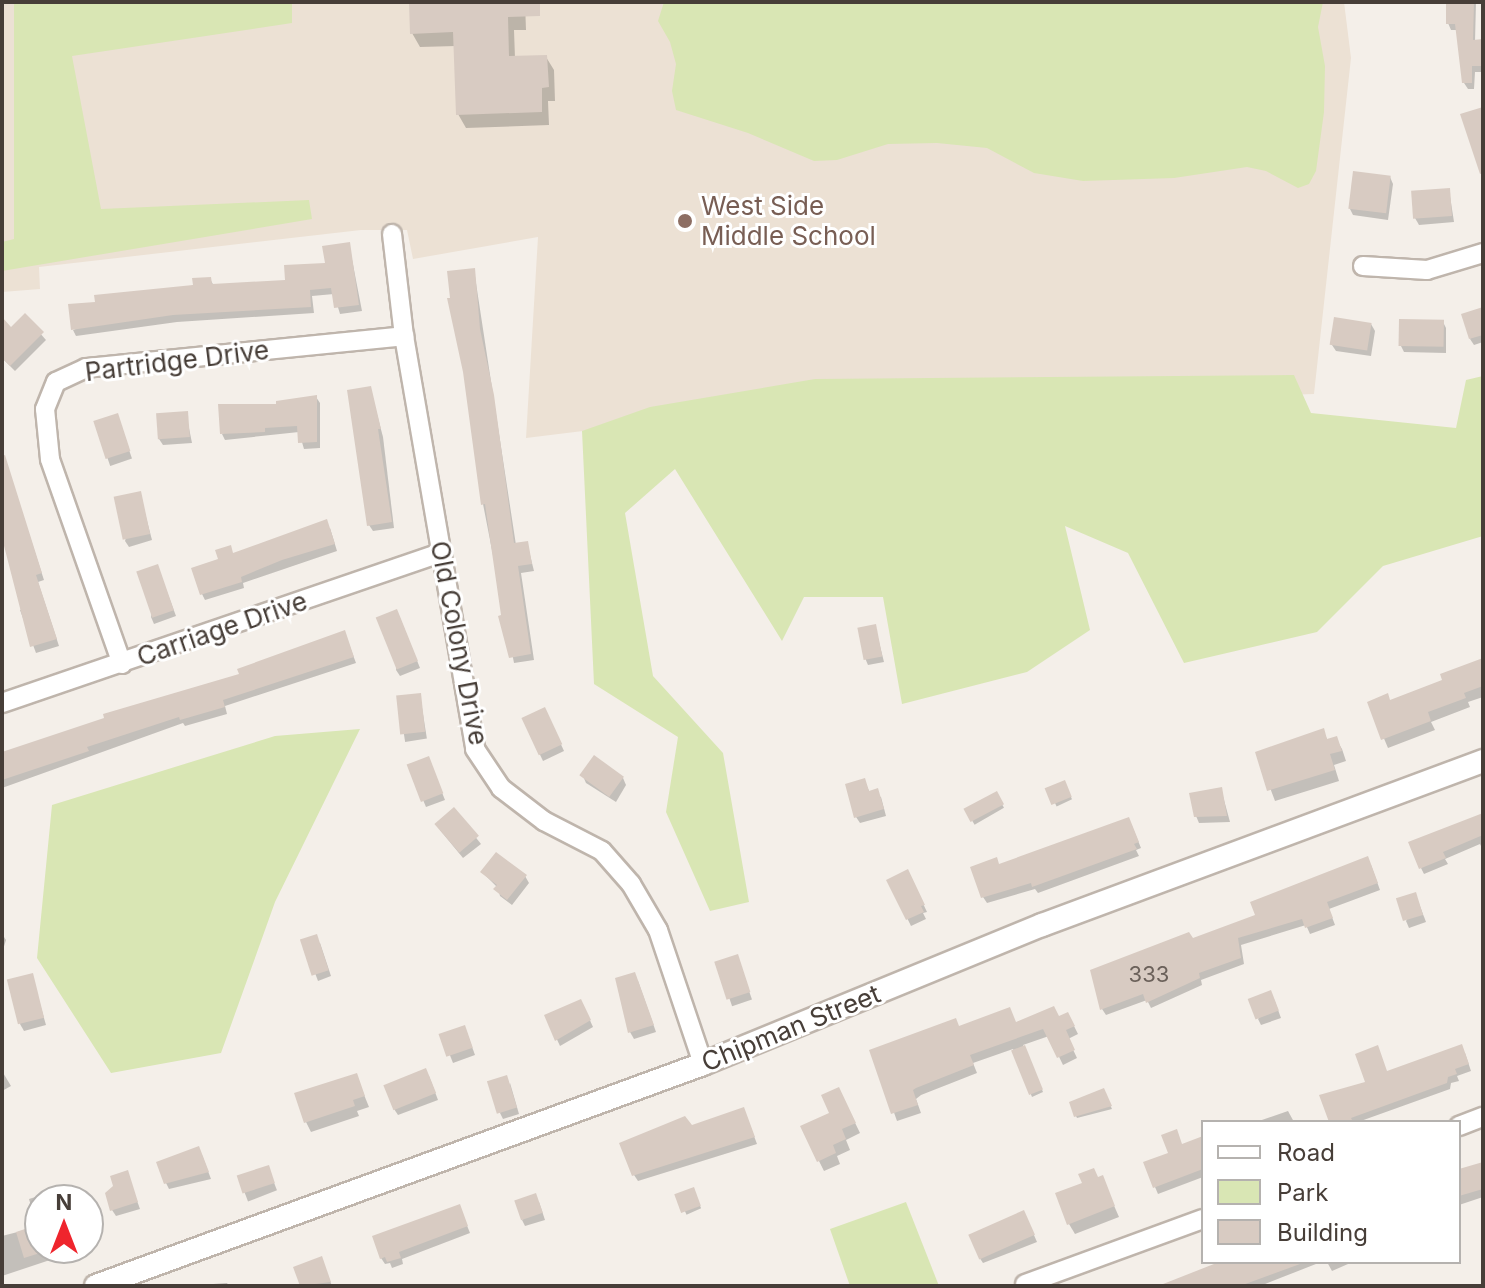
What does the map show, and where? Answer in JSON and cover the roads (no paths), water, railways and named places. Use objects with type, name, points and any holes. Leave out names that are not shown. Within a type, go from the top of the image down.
[{"type":"street","name":"Old Colony Drive","points":[[392,234],[404,336],[475,749],[501,788],[544,821],[602,851],[631,884],[658,930],[703,1064]]},
{"type":"street","points":[[1363,266],[1427,270],[1483,253]]},
{"type":"street","name":"Partridge Drive","points":[[122,664],[50,459],[45,409],[56,382],[86,368],[404,336]]},
{"type":"street","name":"Carriage Drive","points":[[2,703],[442,552]]},
{"type":"street","name":"Chipman Street","points":[[96,1286],[703,1064],[1042,925],[1483,761]]},
{"type":"street","points":[[1461,1125],[1483,1117]]},
{"type":"street","points":[[1025,1284],[1201,1220]]},
{"type":"place","name":"West Side Middle School","points":[[685,221]]}]
